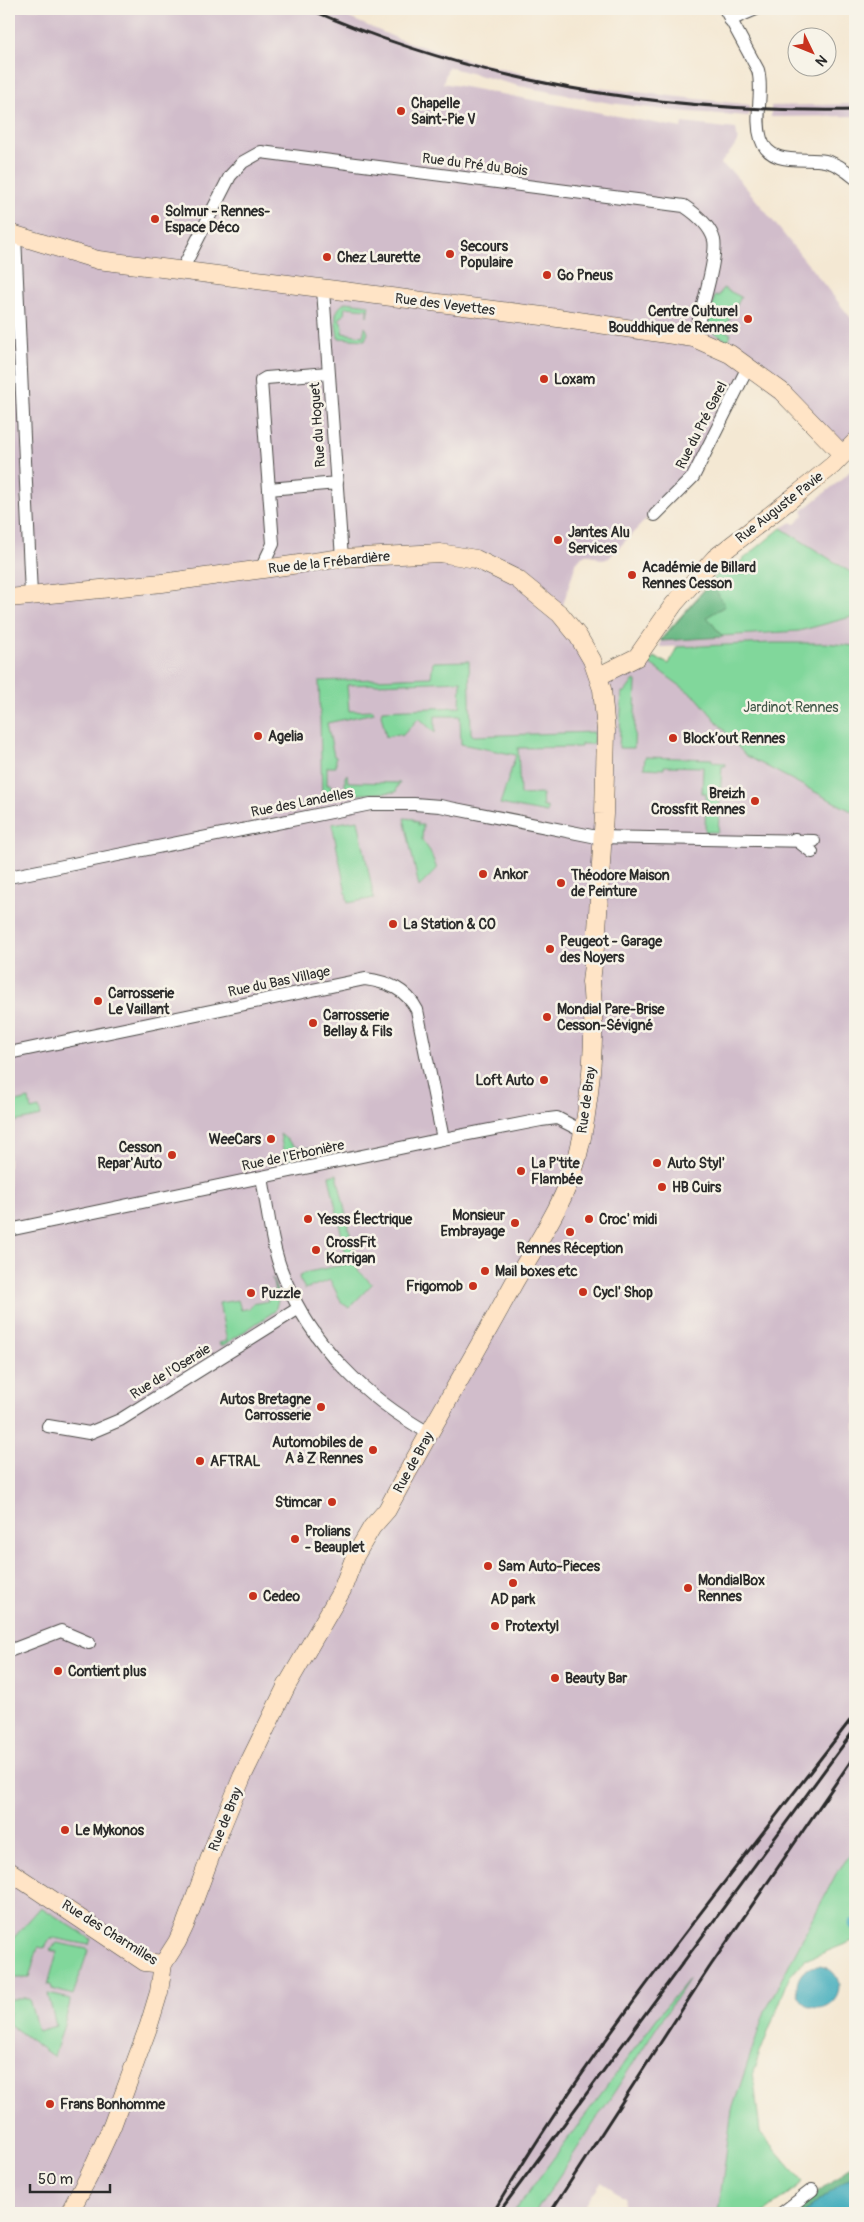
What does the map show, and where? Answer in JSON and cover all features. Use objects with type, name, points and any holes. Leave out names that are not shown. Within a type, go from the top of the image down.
[{"type":"street","points":[[756,9],[728,14],[758,70],[760,80],[760,134],[764,145],[774,155],[794,160],[826,161],[855,178]]},
{"type":"street","name":"Rue du Pré du Bois","points":[[182,270],[230,176],[243,162],[261,152],[684,206],[711,233],[715,250],[694,338]]},
{"type":"street","points":[[12,235],[31,595]]},
{"type":"street","name":"Rue des Veyettes","points":[[12,235],[98,260],[323,290],[568,319],[694,338],[730,354],[781,391],[843,455]]},
{"type":"street","name":"Rue du Hoguet","points":[[323,290],[342,558]]},
{"type":"street","name":"Rue du Pré Garel","points":[[655,516],[693,477],[748,367]]},
{"type":"street","points":[[261,569],[273,544],[261,381],[266,378],[328,374]]},
{"type":"street","name":"Rue Auguste Pavie","points":[[599,676],[637,657],[674,604],[715,558],[800,492],[843,455],[855,442]]},
{"type":"street","points":[[269,489],[337,483]]},
{"type":"street","name":"Rue de la Frébardière","points":[[9,598],[162,583],[342,558],[440,553],[476,559],[517,579],[560,614],[586,648],[599,676]]},
{"type":"street","name":"Rue de Bray","points":[[69,2213],[88,2178],[125,2092],[159,1992],[163,1964],[177,1942],[185,1924],[242,1776],[287,1685],[342,1590],[355,1556],[372,1527],[387,1510],[560,1201],[576,1159],[591,1078],[593,998],[591,982],[603,837],[606,731],[605,702],[599,676]]},
{"type":"street","name":"Rue des Landelles","points":[[9,877],[371,804],[440,806],[550,829],[603,837],[795,839],[813,846]]},
{"type":"street","name":"Rue du Bas Village","points":[[9,1053],[364,979],[379,981],[395,986],[405,994],[417,1010],[443,1139]]},
{"type":"street","name":"Rue de l'Erbonière","points":[[9,1230],[443,1139],[557,1118],[582,1131]]},
{"type":"street","points":[[262,1177],[274,1247],[284,1277],[299,1308],[331,1355],[354,1379],[380,1401],[429,1433]]},
{"type":"street","name":"Rue de l'Oseraie","points":[[48,1426],[89,1433],[120,1420],[299,1308]]},
{"type":"street","points":[[9,1651],[61,1631],[89,1643]]},
{"type":"street","name":"Rue des Charmilles","points":[[9,1871],[163,1964]]},
{"type":"street","points":[[782,2213],[812,2190]]},
{"type":"shaded area","points":[[9,9],[328,9],[401,40],[452,56],[524,74],[581,86],[750,105],[749,116],[675,111],[610,103],[519,86],[448,67],[443,83],[681,128],[682,123],[736,129],[738,142],[720,164],[731,171],[748,190],[855,323],[855,442],[843,455],[748,367],[693,477],[652,513],[609,558],[603,560],[590,555],[584,555],[579,559],[576,563],[560,614],[599,675],[645,660],[697,698],[745,755],[855,813],[855,1848],[836,1874],[765,2011],[732,2110],[718,2213],[622,2213],[625,2197],[601,2182],[580,2213],[9,2213]]},
{"type":"shaded area","points":[[855,104],[855,116],[771,117],[771,106]]},
{"type":"shaded area","points":[[855,466],[855,575],[781,528],[792,522],[795,524],[804,515],[802,511]]},
{"type":"shaded area","points":[[855,616],[855,646],[825,643],[773,643],[660,647],[661,641],[799,631]]},
{"type":"green space","points":[[723,288],[741,297],[724,330],[731,334],[728,341],[714,333],[708,322],[715,295],[719,296]]},
{"type":"green space","points":[[346,302],[369,305],[367,316],[367,309],[345,307],[344,315],[339,319],[343,327],[342,333],[363,336],[365,327],[368,333],[365,340],[338,338],[336,313]]},
{"type":"green space","points":[[781,528],[855,575],[855,616],[799,631],[660,640],[724,567],[735,566]]},
{"type":"green space","points":[[711,582],[725,606],[707,617],[723,637],[661,641]]},
{"type":"green space","name":"Jardinot Rennes","points":[[825,643],[855,646],[855,813],[745,755],[697,698],[645,660],[651,661],[654,657],[669,664],[677,647]]},
{"type":"green space","points":[[469,661],[471,733],[473,736],[594,732],[593,744],[581,744],[581,747],[518,748],[520,795],[542,794],[543,807],[547,807],[547,813],[500,804],[516,755],[461,744],[460,716],[435,716],[435,733],[419,718],[402,736],[399,734],[386,737],[381,714],[382,710],[460,707],[461,681],[347,685],[349,711],[373,710],[374,713],[327,723],[334,756],[336,757],[336,767],[327,767],[327,785],[331,785],[331,794],[335,794],[336,786],[337,798],[326,800],[322,797],[319,681],[431,677],[433,662]]},
{"type":"green space","points":[[634,680],[636,681],[634,748],[619,748],[622,692],[625,692]]},
{"type":"green space","points":[[645,757],[712,759],[712,762],[724,763],[726,766],[722,766],[718,832],[706,832],[705,829],[706,793],[702,793],[703,767],[664,766],[664,769],[644,768]]},
{"type":"green space","points":[[347,774],[348,782],[400,783],[396,792],[348,795],[345,792],[345,777]]},
{"type":"green space","points":[[404,818],[414,819],[414,821],[418,822],[418,825],[423,825],[422,840],[430,851],[437,869],[419,887]]},
{"type":"green space","points":[[358,820],[374,898],[348,903],[332,824]]},
{"type":"green space","points":[[29,1099],[31,1110],[39,1108],[41,1116],[9,1123],[9,1115],[13,1114],[11,1103]]},
{"type":"green space","points":[[280,1134],[296,1147],[317,1148],[322,1152],[285,1160]]},
{"type":"green space","points":[[337,1174],[358,1270],[372,1284],[349,1308],[342,1303],[330,1280],[305,1289],[299,1278],[303,1273],[348,1264],[329,1176]]},
{"type":"green space","points":[[272,1278],[279,1297],[275,1311],[224,1345],[220,1345],[219,1343],[227,1341],[219,1303],[238,1300],[241,1310],[250,1308],[252,1304],[268,1301],[267,1294],[275,1291]]},
{"type":"green space","points":[[855,1848],[855,1942],[853,1941],[805,1960],[790,1976],[753,2071],[760,2132],[803,2182],[764,2213],[718,2213],[732,2110],[765,2011],[836,1874]]},
{"type":"green space","points":[[41,1907],[91,1939],[89,1945],[54,1938],[49,1940],[44,1948],[38,1947],[29,1978],[9,1978],[9,1943]]},
{"type":"green space","points":[[57,1943],[87,1949],[88,1951],[73,1995],[52,1989],[51,1985],[48,1985],[57,1952],[49,1950]]},
{"type":"green space","points":[[689,1978],[535,2213],[513,2213],[666,2006]]},
{"type":"green space","points":[[48,1994],[70,1999],[54,2057],[9,2024],[9,1999],[29,1999],[38,2031],[56,2026]]},
{"type":"green space","points":[[855,2163],[855,2173],[803,2213],[790,2213]]},
{"type":"water","points":[[822,1966],[830,1969],[836,1975],[839,1987],[836,1999],[830,2005],[814,2008],[806,2005],[800,1999],[797,1983],[800,1975],[806,1969]]},
{"type":"water","points":[[855,2173],[855,2213],[803,2213]]},
{"type":"railway","points":[[309,9],[374,35],[441,57],[508,75],[576,89],[645,99],[715,106],[785,110],[855,110]]},
{"type":"railway","points":[[493,2213],[533,2147],[620,2020],[855,1714]]},
{"type":"railway","points":[[503,2207],[855,1729]]},
{"type":"railway","points":[[550,2213],[709,1968],[855,1755]]},
{"type":"place","name":"Chapelle Saint-Pie V","points":[[401,111]]},
{"type":"place","name":"Solmur - Rennes- Espace Déco","points":[[155,219]]},
{"type":"place","name":"Secours Populaire","points":[[450,254]]},
{"type":"place","name":"Chez Laurette","points":[[327,257]]},
{"type":"place","name":"Go Pneus","points":[[547,275]]},
{"type":"place","name":"Centre Culturel Bouddhique de Rennes","points":[[748,319]]},
{"type":"place","name":"Loxam","points":[[544,379]]},
{"type":"place","name":"Jantes Alu Services","points":[[558,540]]},
{"type":"place","name":"Académie de Billard Rennes Cesson","points":[[632,575]]},
{"type":"place","name":"Agelia","points":[[258,736]]},
{"type":"place","name":"Block’out Rennes","points":[[673,738]]},
{"type":"place","name":"Breizh Crossfit Rennes","points":[[755,801]]},
{"type":"place","name":"Ankor","points":[[483,874]]},
{"type":"place","name":"Théodore Maison de Peinture","points":[[561,883]]},
{"type":"place","name":"La Station & CO","points":[[393,924]]},
{"type":"place","name":"Peugeot - Garage des Noyers","points":[[550,949]]},
{"type":"place","name":"Carrosserie Le Vaillant","points":[[98,1001]]},
{"type":"place","name":"Mondial Pare-Brise Cesson-Sévigné","points":[[547,1017]]},
{"type":"place","name":"Carrosserie Bellay & Fils","points":[[313,1023]]},
{"type":"place","name":"Loft Auto","points":[[544,1080]]},
{"type":"place","name":"WeeCars","points":[[271,1139]]},
{"type":"place","name":"Cesson Repar'Auto","points":[[172,1155]]},
{"type":"place","name":"Auto Styl'","points":[[657,1163]]},
{"type":"place","name":"La P'tite Flambée","points":[[521,1171]]},
{"type":"place","name":"HB Cuirs","points":[[662,1187]]},
{"type":"place","name":"Yesss Électrique","points":[[308,1219]]},
{"type":"place","name":"Croc' midi","points":[[589,1219]]},
{"type":"place","name":"Monsieur Embrayage","points":[[515,1223]]},
{"type":"place","name":"Rennes Réception","points":[[570,1232]]},
{"type":"place","name":"CrossFit Korrigan","points":[[316,1250]]},
{"type":"place","name":"Mail boxes etc","points":[[485,1271]]},
{"type":"place","name":"Frigomob","points":[[473,1286]]},
{"type":"place","name":"Cycl' Shop","points":[[583,1292]]},
{"type":"place","name":"Puzzle","points":[[251,1293]]},
{"type":"place","name":"Autos Bretagne Carrosserie","points":[[321,1407]]},
{"type":"place","name":"Automobiles de A à Z Rennes","points":[[373,1450]]},
{"type":"place","name":"AFTRAL","points":[[200,1461]]},
{"type":"place","name":"Stimcar","points":[[332,1502]]},
{"type":"place","name":"Prolians - Beauplet","points":[[295,1539]]},
{"type":"place","name":"Sam Auto-Pieces","points":[[488,1566]]},
{"type":"place","name":"AD park","points":[[513,1583]]},
{"type":"place","name":"MondialBox Rennes","points":[[688,1588]]},
{"type":"place","name":"Cedeo","points":[[253,1596]]},
{"type":"place","name":"Protextyl","points":[[495,1626]]},
{"type":"place","name":"Contient plus","points":[[58,1671]]},
{"type":"place","name":"Beauty Bar","points":[[555,1678]]},
{"type":"place","name":"Le Mykonos","points":[[65,1830]]},
{"type":"place","name":"Frans Bonhomme","points":[[50,2104]]}]
